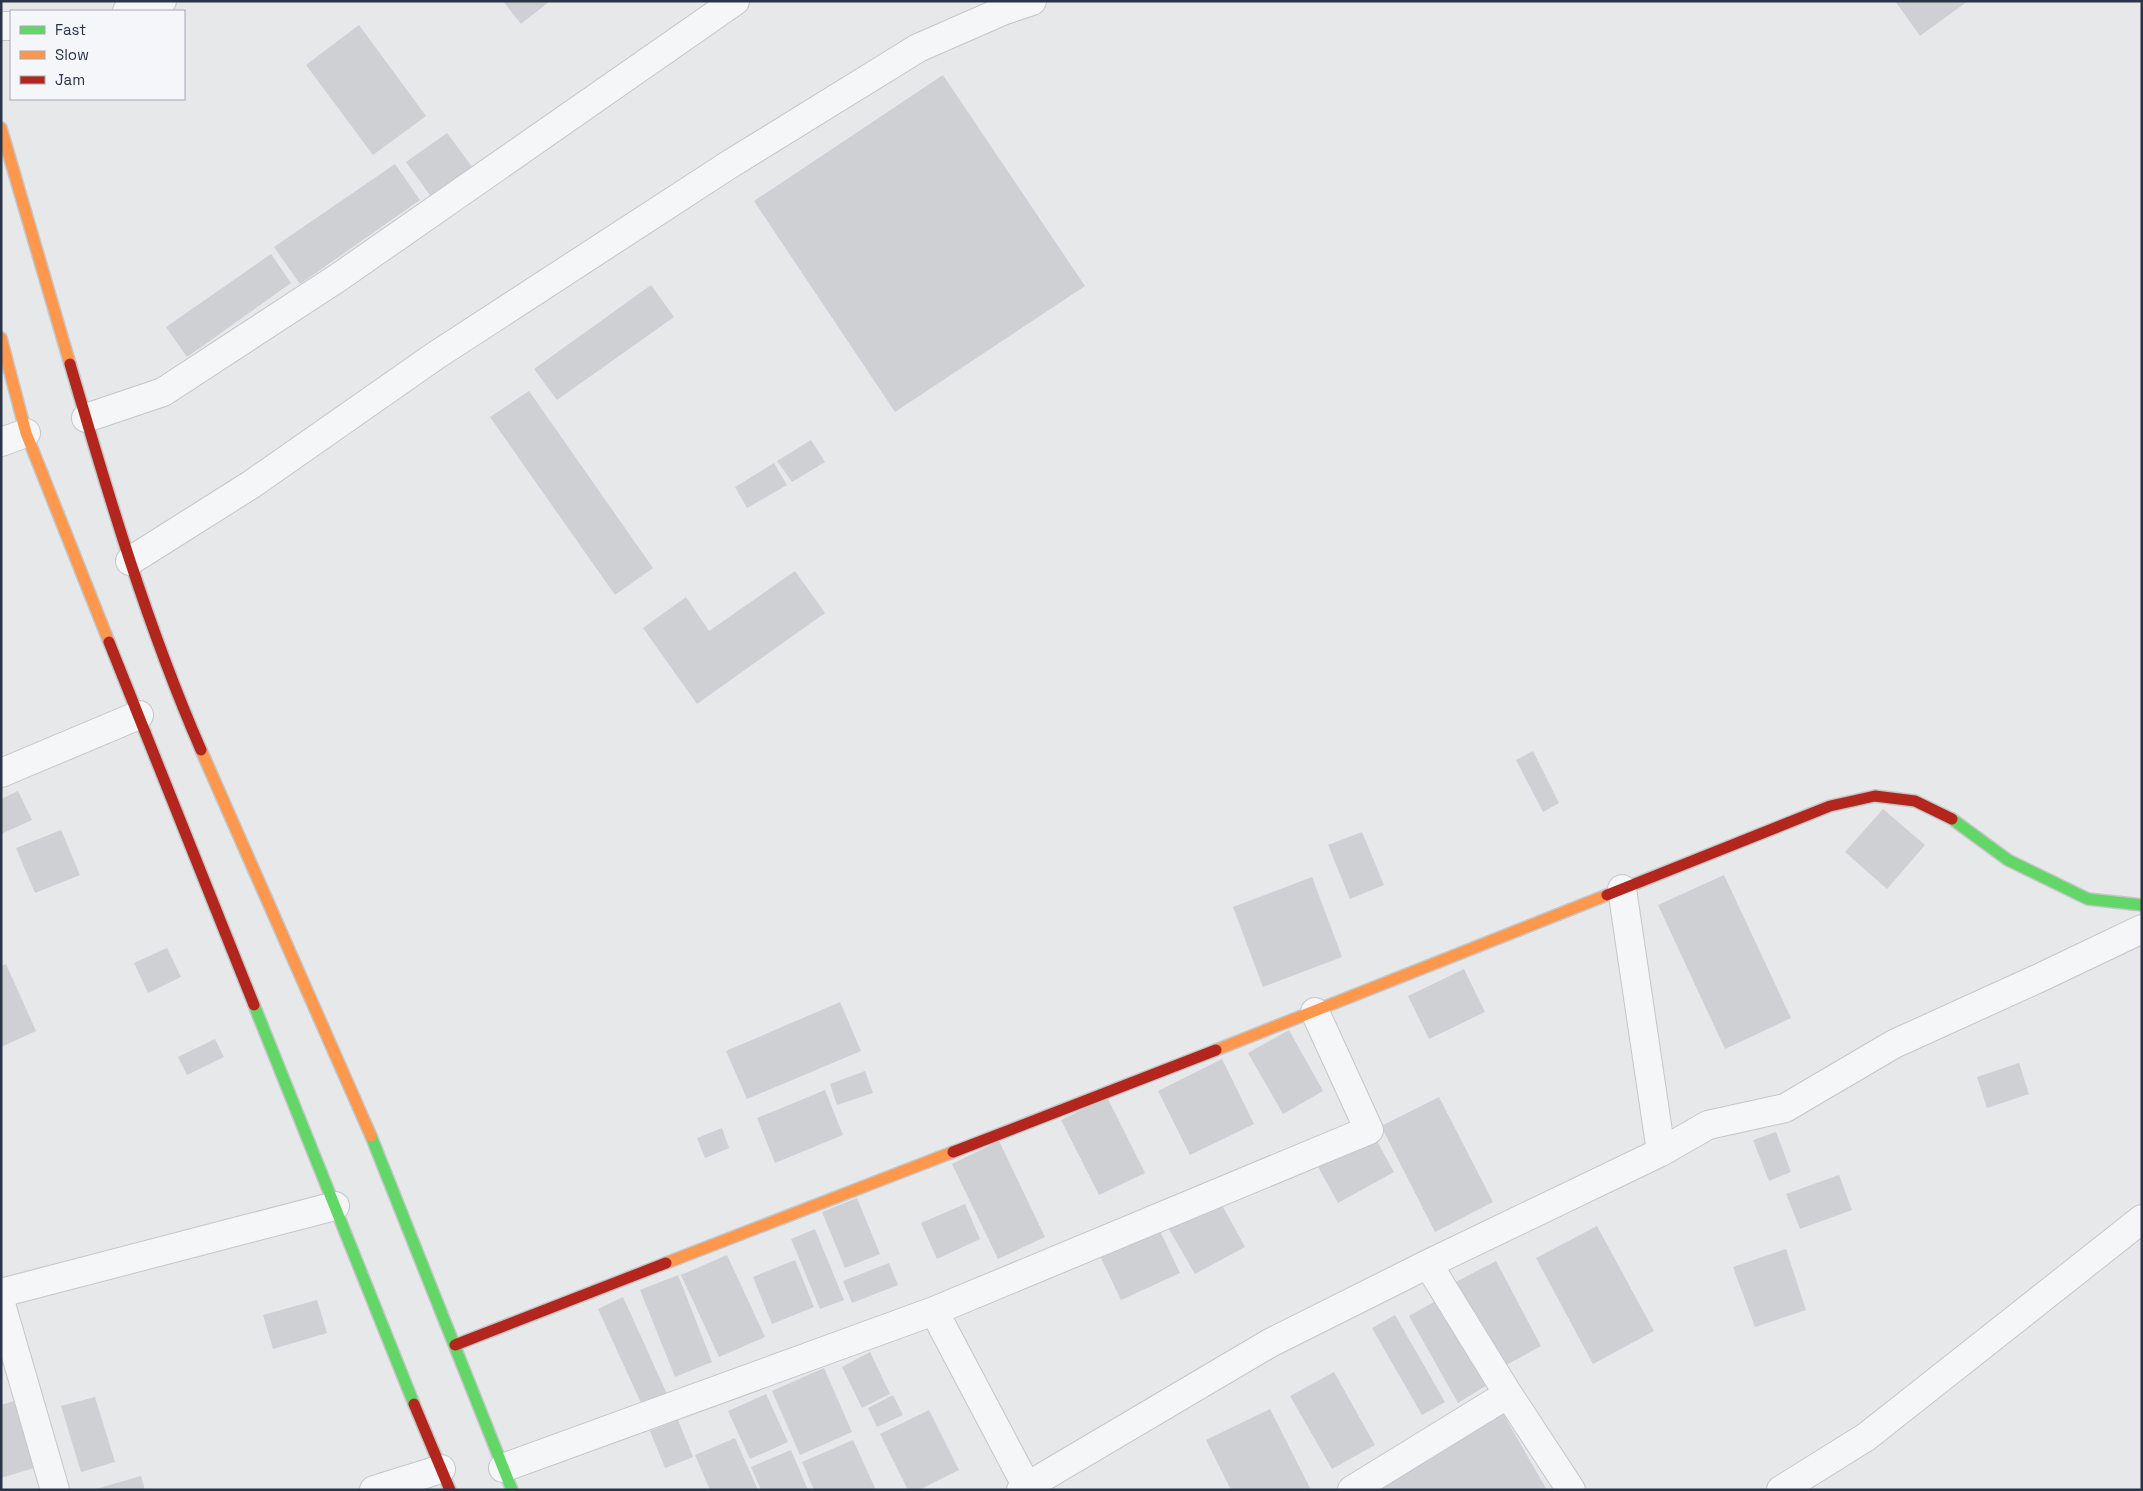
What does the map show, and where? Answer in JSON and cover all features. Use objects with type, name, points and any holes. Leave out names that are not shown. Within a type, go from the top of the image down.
[{"type":"main road","points":[[1,128],[130,561],[186,713],[368,1127],[507,1479]]},
{"type":"main road","points":[[1,338],[26,433],[405,1384],[446,1479]]},
{"type":"main road","points":[[455,1345],[1315,1012],[1830,806],[1875,796],[1915,801],[1956,821],[2008,860],[2088,899],[2142,905]]},
{"type":"street","points":[[130,10],[162,1]]},
{"type":"street","points":[[86,418],[163,392],[338,277],[735,1]]},
{"type":"street","points":[[130,561],[252,484],[443,350],[726,166],[918,48],[1005,10],[1032,1]]},
{"type":"street","points":[[1,442],[26,433]]},
{"type":"street","points":[[1,773],[139,716]]},
{"type":"street","points":[[1622,889],[1661,1152]]},
{"type":"street","points":[[934,1312],[1024,1488],[1270,1344],[1428,1264],[1661,1152],[1708,1125],[1786,1108],[1894,1044],[2142,929]]},
{"type":"street","points":[[507,1479],[934,1312],[1369,1130],[1315,1012]]},
{"type":"street","points":[[1,1293],[335,1206]]},
{"type":"street","points":[[1781,1490],[1866,1437],[2142,1218]]},
{"type":"street","points":[[1428,1264],[1508,1394],[1571,1490]]},
{"type":"street","points":[[1,1304],[55,1490]]},
{"type":"street","points":[[1352,1490],[1508,1394]]},
{"type":"street","points":[[374,1490],[446,1479]]},
{"type":"building","points":[[503,1],[550,1],[521,24]]},
{"type":"building","points":[[1895,1],[1968,1],[1920,36]]},
{"type":"building","points":[[359,25],[426,116],[373,155],[306,65]]},
{"type":"building","points":[[943,75],[1085,286],[895,412],[754,201]]},
{"type":"building","points":[[447,133],[473,168],[432,198],[406,162]]},
{"type":"building","points":[[395,164],[420,200],[300,284],[274,247]]},
{"type":"building","points":[[271,254],[291,283],[187,357],[166,327]]},
{"type":"building","points":[[651,285],[674,317],[557,400],[534,369]]},
{"type":"building","points":[[529,391],[653,568],[615,595],[490,417]]},
{"type":"building","points":[[811,440],[825,462],[792,482],[777,461]]},
{"type":"building","points":[[774,463],[787,485],[747,508],[735,487]]},
{"type":"building","points":[[795,571],[825,613],[697,704],[643,628],[686,597],[709,631]]},
{"type":"building","points":[[1533,751],[1559,803],[1543,812],[1516,760]]},
{"type":"building","points":[[18,791],[32,820],[1,834],[1,799]]},
{"type":"building","points":[[1883,809],[1925,845],[1887,889],[1845,852]]},
{"type":"building","points":[[61,830],[80,875],[35,893],[16,848]]},
{"type":"building","points":[[1362,832],[1384,885],[1350,899],[1328,845]]},
{"type":"building","points":[[1724,875],[1791,1018],[1725,1049],[1658,905]]},
{"type":"building","points":[[1312,877],[1342,957],[1263,987],[1233,907]]},
{"type":"building","points":[[167,948],[181,977],[148,993],[134,963]]},
{"type":"building","points":[[6,964],[36,1031],[1,1047],[1,966]]},
{"type":"building","points":[[1464,969],[1485,1012],[1429,1039],[1408,996]]},
{"type":"building","points":[[840,1002],[861,1051],[747,1099],[726,1051]]},
{"type":"building","points":[[1289,1030],[1323,1091],[1283,1114],[1248,1053]]},
{"type":"building","points":[[215,1039],[224,1057],[187,1075],[178,1057]]},
{"type":"building","points":[[1222,1059],[1254,1124],[1190,1155],[1158,1091]]},
{"type":"building","points":[[2019,1063],[2029,1094],[1987,1108],[1977,1077]]},
{"type":"building","points":[[865,1071],[873,1093],[837,1105],[830,1084]]},
{"type":"building","points":[[825,1090],[843,1135],[775,1163],[757,1118]]},
{"type":"building","points":[[1107,1097],[1145,1173],[1099,1195],[1061,1120]]},
{"type":"building","points":[[1439,1097],[1493,1202],[1435,1232],[1381,1126]]},
{"type":"building","points":[[722,1128],[729,1148],[705,1158],[697,1138]]},
{"type":"building","points":[[1776,1132],[1791,1172],[1769,1181],[1753,1140]]},
{"type":"building","points":[[1373,1134],[1394,1172],[1338,1203],[1317,1165]]},
{"type":"building","points":[[999,1141],[1045,1237],[998,1259],[952,1164]]},
{"type":"building","points":[[1839,1175],[1852,1210],[1800,1229],[1786,1194]]},
{"type":"building","points":[[1217,1196],[1245,1247],[1195,1274],[1166,1224]]},
{"type":"building","points":[[857,1198],[880,1254],[845,1268],[822,1212]]},
{"type":"building","points":[[965,1204],[980,1239],[937,1259],[921,1223]]},
{"type":"building","points":[[1597,1226],[1654,1331],[1593,1364],[1536,1258]]},
{"type":"building","points":[[815,1229],[844,1300],[820,1309],[791,1239]]},
{"type":"building","points":[[1159,1229],[1180,1273],[1121,1300],[1100,1256]]},
{"type":"building","points":[[1786,1249],[1806,1310],[1755,1327],[1733,1267]]},
{"type":"building","points":[[727,1255],[765,1337],[719,1357],[681,1275]]},
{"type":"building","points":[[795,1260],[814,1307],[772,1324],[753,1277]]},
{"type":"building","points":[[1496,1261],[1541,1346],[1499,1369],[1454,1283]]},
{"type":"building","points":[[889,1263],[898,1285],[852,1303],[843,1281]]},
{"type":"building","points":[[678,1275],[712,1362],[675,1377],[640,1290]]},
{"type":"building","points":[[623,1297],[667,1394],[642,1405],[598,1309]]},
{"type":"building","points":[[1439,1299],[1487,1385],[1458,1403],[1409,1316]]},
{"type":"building","points":[[317,1300],[327,1333],[273,1349],[263,1315]]},
{"type":"building","points":[[1395,1315],[1445,1402],[1422,1415],[1372,1328]]},
{"type":"building","points":[[870,1352],[890,1394],[862,1408],[842,1367]]},
{"type":"building","points":[[824,1368],[852,1432],[800,1455],[772,1391]]},
{"type":"building","points":[[1334,1372],[1375,1445],[1332,1469],[1290,1396]]},
{"type":"building","points":[[766,1394],[788,1442],[750,1459],[728,1411]]},
{"type":"building","points":[[893,1395],[903,1415],[877,1427],[868,1408]]},
{"type":"building","points":[[95,1397],[115,1462],[81,1472],[61,1406]]},
{"type":"building","points":[[14,1401],[34,1468],[1,1478],[1,1405]]},
{"type":"building","points":[[1270,1409],[1311,1490],[1231,1490],[1206,1440]]},
{"type":"building","points":[[929,1410],[959,1470],[919,1490],[908,1490],[880,1434]]},
{"type":"building","points":[[1502,1412],[1547,1490],[1365,1490]]},
{"type":"building","points":[[678,1420],[693,1457],[665,1468],[650,1431]]},
{"type":"building","points":[[735,1438],[758,1490],[710,1490],[695,1455]]},
{"type":"building","points":[[853,1440],[876,1490],[814,1490],[802,1462]]},
{"type":"building","points":[[791,1450],[808,1490],[761,1490],[751,1467]]},
{"type":"building","points":[[141,1476],[145,1490],[96,1490],[96,1489]]},
{"type":"traffic: fast","points":[[1952,819],[2008,860],[2088,899],[2142,905]]},
{"type":"traffic: fast","points":[[254,1005],[414,1404]]},
{"type":"traffic: fast","points":[[371,1136],[512,1490]]},
{"type":"traffic: slow","points":[[1,128],[70,364]]},
{"type":"traffic: slow","points":[[1,338],[26,433],[109,642]]},
{"type":"traffic: slow","points":[[201,750],[371,1136]]},
{"type":"traffic: slow","points":[[1216,1050],[1607,895]]},
{"type":"traffic: slow","points":[[666,1263],[953,1152]]},
{"type":"traffic: jam","points":[[70,364],[114,511],[146,608],[181,703],[201,750]]},
{"type":"traffic: jam","points":[[109,642],[254,1005]]},
{"type":"traffic: jam","points":[[1607,895],[1830,806],[1875,796],[1915,801],[1952,819]]},
{"type":"traffic: jam","points":[[953,1152],[1216,1050]]},
{"type":"traffic: jam","points":[[455,1345],[666,1263]]},
{"type":"traffic: jam","points":[[414,1404],[450,1490]]}]
